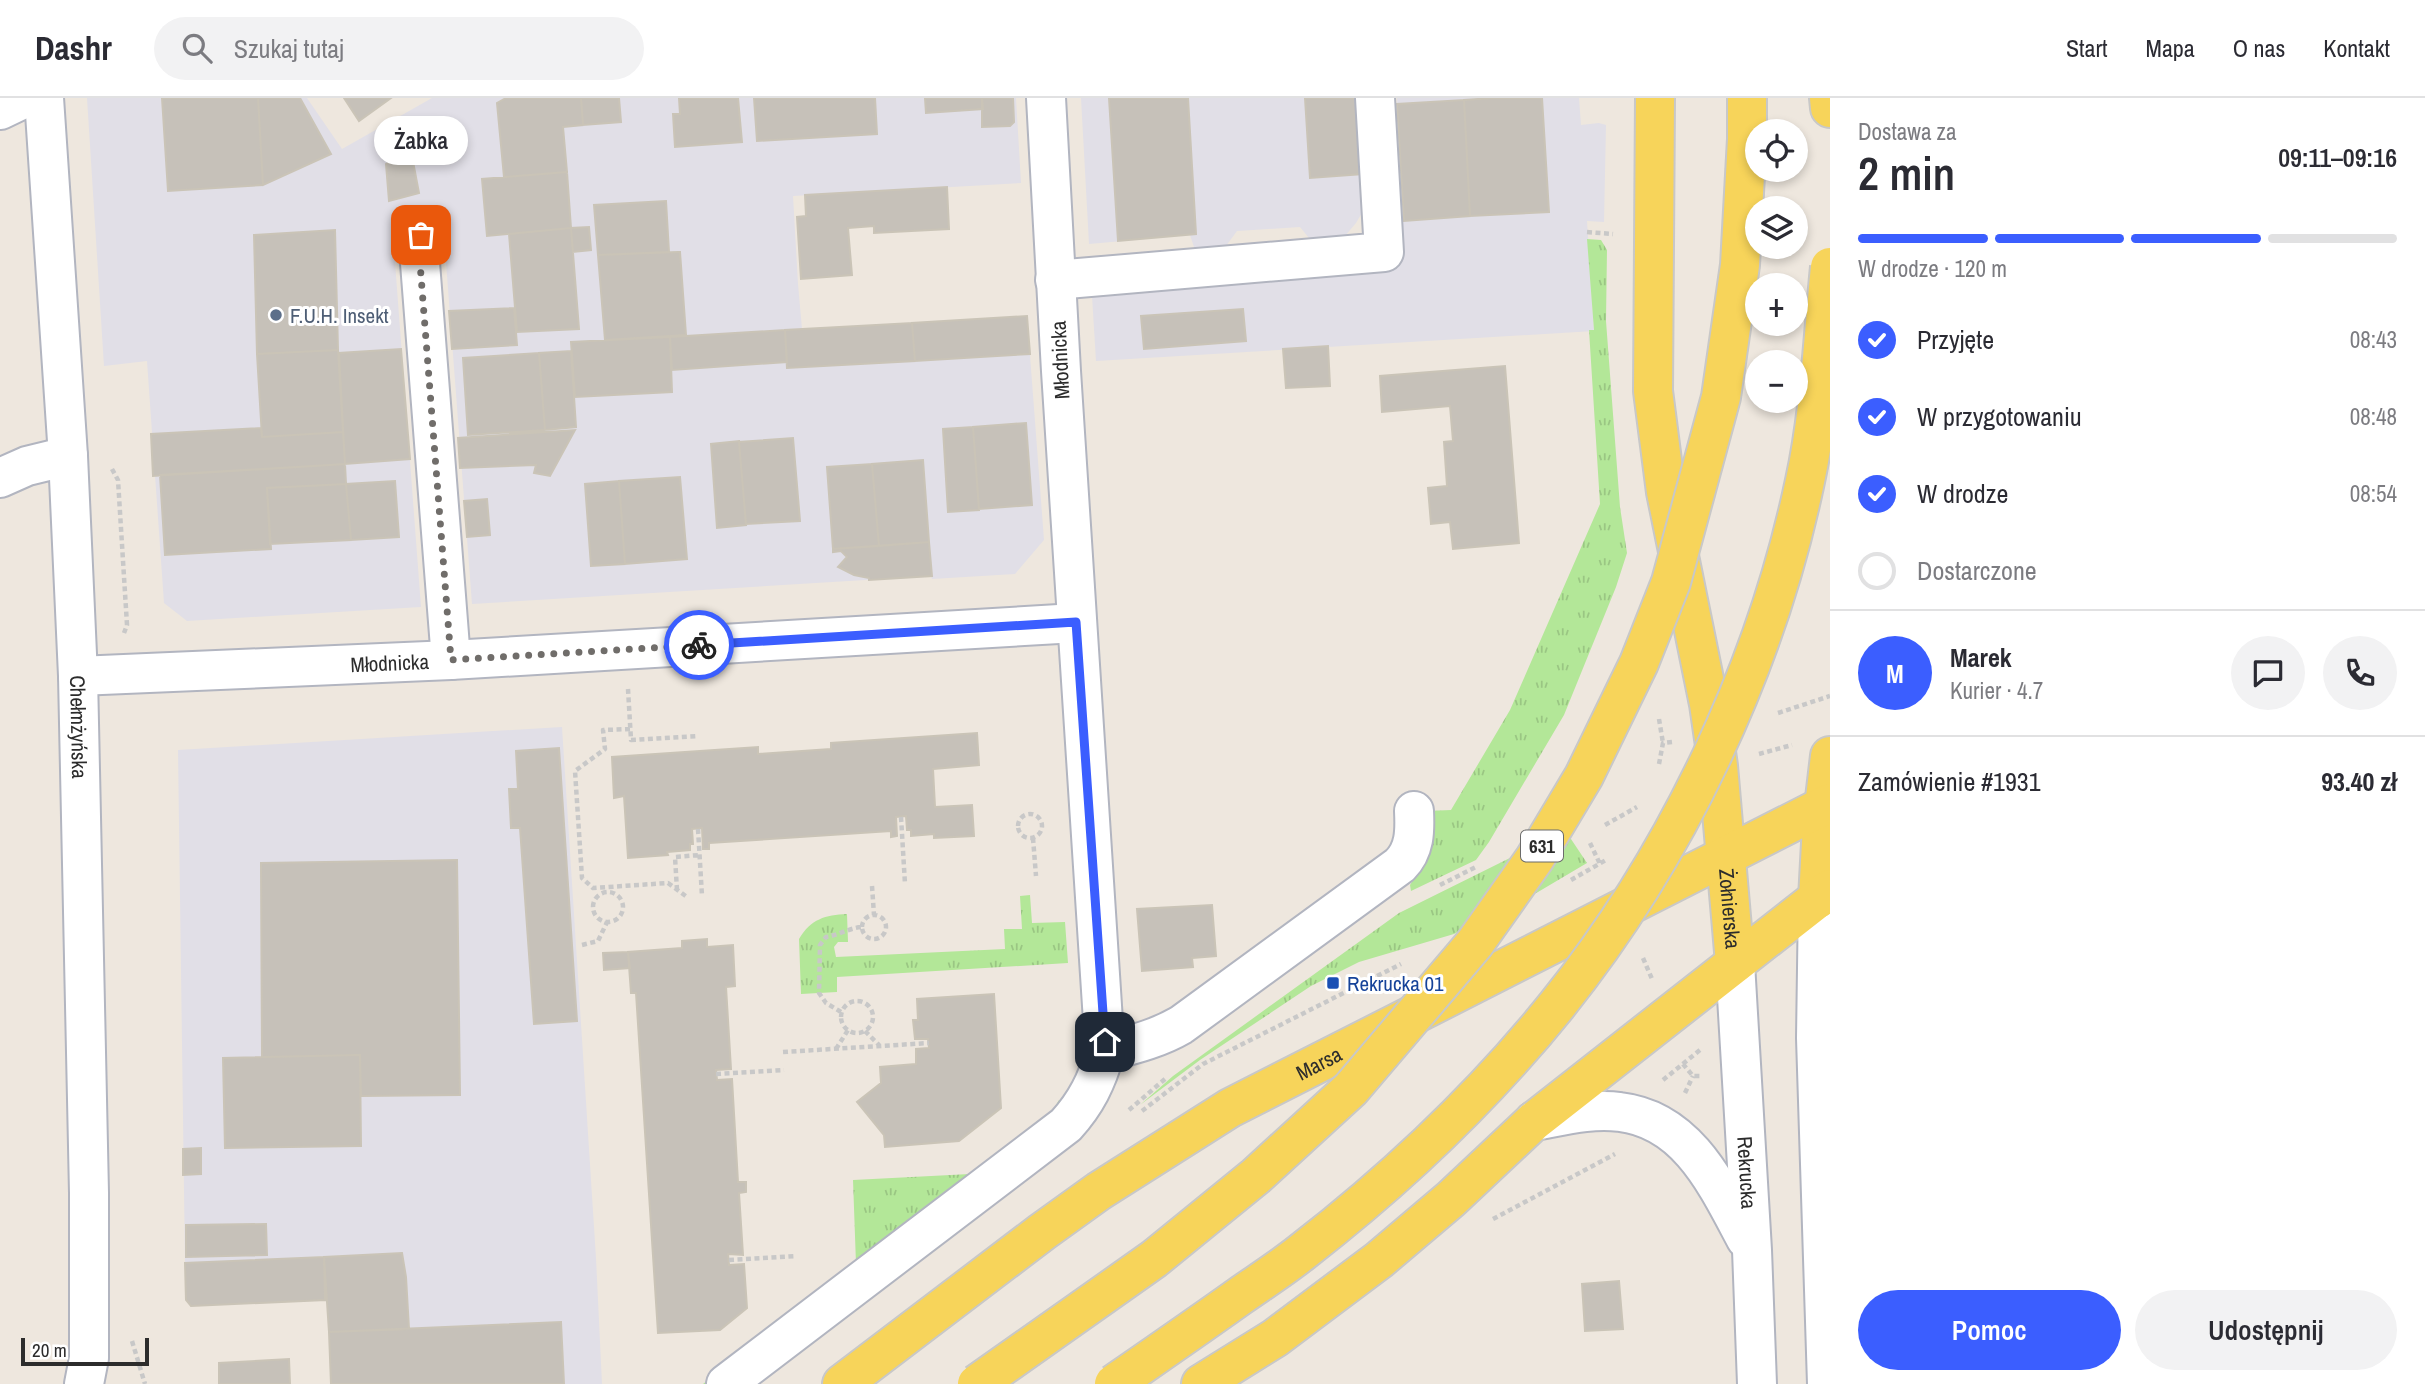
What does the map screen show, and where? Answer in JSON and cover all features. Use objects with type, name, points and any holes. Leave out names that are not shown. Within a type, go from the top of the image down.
[{"type":"main road","name":"Żołnierska","points":[[1655,98],[1653,390],[1666,492],[1709,704],[1718,766],[1735,963]]},
{"type":"main road","name":"631","points":[[977,1384],[1154,1259],[1256,1176],[1351,1088],[1475,943],[1535,858],[1584,776],[1633,676],[1675,569],[1721,397],[1740,265],[1747,98]]},
{"type":"main road","points":[[1829,98],[1830,108]]},
{"type":"main road","points":[[1114,1384],[1301,1253],[1429,1144],[1482,1090],[1557,1006],[1641,885],[1687,806],[1733,706],[1787,554],[1806,478],[1830,267]]},
{"type":"main road","points":[[1201,1384],[1275,1338],[1379,1261],[1451,1199],[1534,1121],[1824,894],[1830,756]]},
{"type":"main road","name":"Marsa","points":[[842,1384],[1065,1216],[1230,1108],[1827,804]]},
{"type":"street","points":[[0,110],[25,98]]},
{"type":"street","name":"Chełmżyńska","points":[[44,98],[68,456],[78,676],[89,1179],[90,1375]]},
{"type":"street","name":"Młodnicka","points":[[1046,98],[1104,1052]]},
{"type":"street","points":[[1055,280],[1384,252],[1375,98]]},
{"type":"street","points":[[421,235],[420,263],[451,660]]},
{"type":"street","points":[[0,478],[27,466],[68,456]]},
{"type":"street","name":"Młodnicka","points":[[78,676],[451,660],[1076,622]]},
{"type":"street","points":[[726,1384],[1066,1125],[1093,1088],[1104,1052],[1164,1034],[1181,1025],[1401,865],[1414,839],[1414,811]]},
{"type":"street","points":[[1824,894],[1816,1038],[1826,1384]]},
{"type":"street","name":"Rekrucka","points":[[1735,963],[1757,1384]]},
{"type":"street","points":[[1534,1121],[1580,1113],[1618,1111],[1640,1116],[1667,1129],[1700,1158],[1752,1250]]},
{"type":"path","points":[[625,650],[631,740],[698,736]]},
{"type":"path","points":[[630,729],[603,730],[605,749],[575,771],[582,878],[593,888],[607,890],[668,883],[687,897]]},
{"type":"path","points":[[1027,814],[1038,817],[1042,824],[1040,833],[1033,838],[1026,838],[1018,829],[1021,817],[1027,814]]},
{"type":"path","points":[[901,817],[905,884]]},
{"type":"path","points":[[698,829],[702,896]]},
{"type":"path","points":[[1033,838],[1036,876]]},
{"type":"path","points":[[677,890],[674,857],[699,855]]},
{"type":"path","points":[[872,886],[874,915]]},
{"type":"path","points":[[607,890],[618,897],[623,909],[616,920],[607,922],[596,917],[593,911],[597,896],[607,890]]},
{"type":"path","points":[[874,915],[884,921],[884,933],[880,937],[869,938],[862,927],[865,918],[874,915]]},
{"type":"path","points":[[582,945],[598,941],[607,922]]},
{"type":"path","points":[[841,1012],[826,1003],[819,993],[820,945],[826,937],[862,927]]},
{"type":"path","points":[[852,1001],[861,1001],[868,1005],[873,1018],[865,1031],[858,1033],[848,1030],[840,1020],[841,1012],[845,1005],[852,1001]]},
{"type":"path","points":[[836,1049],[848,1030]]},
{"type":"path","points":[[865,1031],[879,1046]]},
{"type":"path","points":[[1489,1222],[1615,1154],[1631,1135],[1658,1084],[1716,1039],[1739,1038]]},
{"type":"path","points":[[783,1052],[929,1042]]},
{"type":"path","points":[[716,1074],[785,1070]]},
{"type":"path","points":[[729,1260],[796,1256]]},
{"type":"shaded area","points":[[87,98],[307,98],[342,149],[432,98],[1016,98],[1021,183],[793,196],[798,284],[802,329],[1027,316],[1044,540],[1015,574],[932,579],[931,576],[472,604],[444,236],[393,236],[421,607],[187,621],[164,603],[147,361],[104,366]]},
{"type":"shaded area","points":[[1081,98],[1359,98],[1363,211],[1345,236],[1328,243],[1313,243],[1300,227],[1237,231],[1223,250],[1196,253],[1190,235],[1089,244]]},
{"type":"shaded area","points":[[1397,98],[1579,98],[1581,125],[1606,125],[1604,222],[1587,221],[1594,331],[1096,361],[1092,296],[1332,277],[1351,270],[1393,238],[1404,221]]},
{"type":"shaded area","points":[[562,727],[602,1384],[564,1384],[561,1322],[409,1329],[402,1253],[185,1263],[178,750]]},
{"type":"green space","points":[[1587,239],[1601,240],[1607,250],[1606,321],[1620,507],[1627,553],[1564,715],[1489,842],[1476,860],[1411,891],[1410,885],[1417,874],[1426,811],[1451,810],[1510,710],[1600,504],[1589,330],[1594,330]]},
{"type":"green space","points":[[1558,834],[1571,839],[1587,863],[1538,892],[1454,934],[1359,962],[1311,986],[1200,1060],[1140,1105],[1173,1076],[1399,913]]},
{"type":"green space","points":[[1030,895],[1032,923],[1065,922],[1068,963],[837,977],[837,992],[801,994],[799,939],[808,927],[819,919],[847,914],[848,942],[838,942],[834,947],[836,957],[1005,949],[1004,929],[1022,929],[1020,896]]},
{"type":"green space","points":[[1059,1100],[1068,1107],[707,1384],[703,1384],[856,1264],[853,1180],[970,1174],[1050,1115]]},
{"type":"building","points":[[162,98],[258,98],[263,185],[168,191]]},
{"type":"building","points":[[258,98],[300,98],[331,154],[263,185]]},
{"type":"building","points":[[344,98],[391,98],[359,121]]},
{"type":"building","points":[[506,98],[581,98],[583,125],[563,127],[567,172],[504,177],[497,103]]},
{"type":"building","points":[[581,98],[619,98],[621,122],[583,125]]},
{"type":"building","points":[[679,98],[738,98],[742,142],[675,147],[673,114],[680,114]]},
{"type":"building","points":[[754,98],[875,98],[877,134],[757,141]]},
{"type":"building","points":[[925,98],[982,98],[983,109],[926,113]]},
{"type":"building","points":[[982,98],[1013,98],[1014,122],[1010,126],[982,127]]},
{"type":"building","points":[[1109,98],[1188,98],[1196,234],[1118,241]]},
{"type":"building","points":[[1305,98],[1359,98],[1363,174],[1310,178]]},
{"type":"building","points":[[1542,98],[1549,212],[1470,216],[1464,100]]},
{"type":"building","points":[[1464,100],[1470,216],[1404,221],[1397,104]]},
{"type":"building","points":[[411,151],[419,193],[389,201],[386,164]]},
{"type":"building","points":[[567,172],[571,228],[487,236],[482,179]]},
{"type":"building","points":[[947,187],[949,229],[874,233],[874,226],[848,228],[852,275],[801,279],[797,217],[806,216],[805,195]]},
{"type":"building","points":[[666,201],[669,252],[598,255],[594,205]]},
{"type":"building","points":[[589,227],[591,250],[573,252],[571,228]]},
{"type":"building","points":[[571,228],[579,329],[517,332],[509,234]]},
{"type":"building","points":[[335,230],[338,350],[257,354],[254,235]]},
{"type":"building","points":[[680,252],[686,335],[605,340],[598,255]]},
{"type":"building","points":[[514,308],[517,345],[452,349],[449,311]]},
{"type":"building","points":[[1243,309],[1246,341],[1144,349],[1141,316]]},
{"type":"building","points":[[1027,316],[1030,354],[915,361],[912,323]]},
{"type":"building","points":[[912,323],[915,361],[787,368],[785,330]]},
{"type":"building","points":[[785,330],[787,362],[672,370],[670,337]]},
{"type":"building","points":[[670,337],[672,392],[575,397],[571,342]]},
{"type":"building","points":[[1328,346],[1330,386],[1286,388],[1283,349]]},
{"type":"building","points":[[401,349],[410,459],[345,464],[339,353]]},
{"type":"building","points":[[338,350],[343,432],[262,437],[257,354]]},
{"type":"building","points":[[571,351],[576,427],[545,430],[539,353]]},
{"type":"building","points":[[539,353],[545,430],[468,435],[463,358]]},
{"type":"building","points":[[1505,366],[1519,543],[1453,549],[1450,522],[1431,524],[1428,488],[1447,486],[1444,442],[1453,441],[1450,406],[1382,412],[1380,376]]},
{"type":"building","points":[[1026,423],[1032,505],[979,509],[973,427]]},
{"type":"building","points":[[973,427],[979,510],[948,512],[943,429]]},
{"type":"building","points":[[261,428],[262,437],[343,432],[345,464],[153,476],[151,434]]},
{"type":"building","points":[[575,430],[550,476],[534,473],[536,465],[460,468],[458,438]]},
{"type":"building","points":[[793,438],[800,521],[746,524],[739,442]]},
{"type":"building","points":[[739,441],[746,525],[717,528],[711,444]]},
{"type":"building","points":[[923,460],[929,542],[879,546],[872,464]]},
{"type":"building","points":[[345,464],[346,484],[267,488],[271,549],[165,555],[160,475]]},
{"type":"building","points":[[872,464],[879,546],[833,549],[827,467]]},
{"type":"building","points":[[680,477],[687,559],[625,564],[619,481]]},
{"type":"building","points":[[395,481],[399,537],[351,540],[346,484]]},
{"type":"building","points":[[619,481],[625,564],[591,566],[585,484]]},
{"type":"building","points":[[346,484],[351,540],[270,544],[267,488]]},
{"type":"building","points":[[487,499],[490,535],[467,537],[464,501]]},
{"type":"building","points":[[929,542],[932,576],[869,580],[838,567],[847,557],[841,551],[833,552],[833,549]]},
{"type":"building","points":[[977,733],[979,765],[933,769],[935,807],[972,805],[974,836],[911,836],[911,830],[907,830],[906,816],[896,817],[897,836],[891,837],[891,831],[709,843],[709,849],[703,849],[702,828],[692,829],[693,844],[690,844],[690,850],[667,852],[668,855],[628,858],[624,796],[614,798],[612,757],[758,747],[758,754],[831,749],[831,743]]},
{"type":"building","points":[[559,748],[577,1021],[534,1024],[520,828],[511,828],[509,789],[518,789],[516,751]]},
{"type":"building","points":[[457,860],[460,1095],[361,1096],[360,1055],[262,1057],[261,863]]},
{"type":"building","points":[[1212,905],[1216,956],[1192,958],[1193,967],[1142,971],[1137,909]]},
{"type":"building","points":[[707,939],[707,947],[733,945],[735,986],[726,987],[731,1069],[716,1070],[717,1080],[732,1079],[738,1182],[746,1182],[746,1192],[739,1193],[743,1255],[728,1254],[729,1265],[744,1264],[747,1308],[720,1330],[658,1333],[636,993],[631,993],[628,952],[682,948],[682,941]]},
{"type":"building","points":[[628,952],[630,968],[604,970],[603,953]]},
{"type":"building","points":[[994,994],[1001,1108],[959,1141],[885,1147],[884,1135],[857,1102],[881,1083],[880,1067],[916,1064],[916,1049],[929,1048],[928,1039],[915,1039],[913,1020],[918,1020],[917,999]]},
{"type":"building","points":[[360,1055],[361,1146],[225,1148],[223,1058]]},
{"type":"building","points":[[201,1148],[201,1174],[183,1175],[183,1149]]},
{"type":"building","points":[[266,1224],[267,1255],[186,1257],[186,1225]]},
{"type":"building","points":[[402,1253],[409,1329],[329,1332],[324,1257]]},
{"type":"building","points":[[324,1257],[325,1300],[191,1306],[186,1300],[185,1263]]},
{"type":"building","points":[[1619,1281],[1623,1329],[1585,1331],[1582,1284]]},
{"type":"building","points":[[561,1322],[564,1384],[331,1384],[329,1332]]},
{"type":"building","points":[[289,1359],[290,1384],[219,1384],[219,1363]]},
{"type":"way so far","points":[[421,235],[420,263],[451,660],[699,645]]},
{"type":"place","name":"Żabka","points":[[421,235]]},
{"type":"place","name":"F.U.H. Insekt","points":[[276,315]]},
{"type":"place","name":"Rekrucka 01","points":[[1333,983]]},
{"type":"route","points":[[699,645],[1076,622],[1105,1042]]}]
